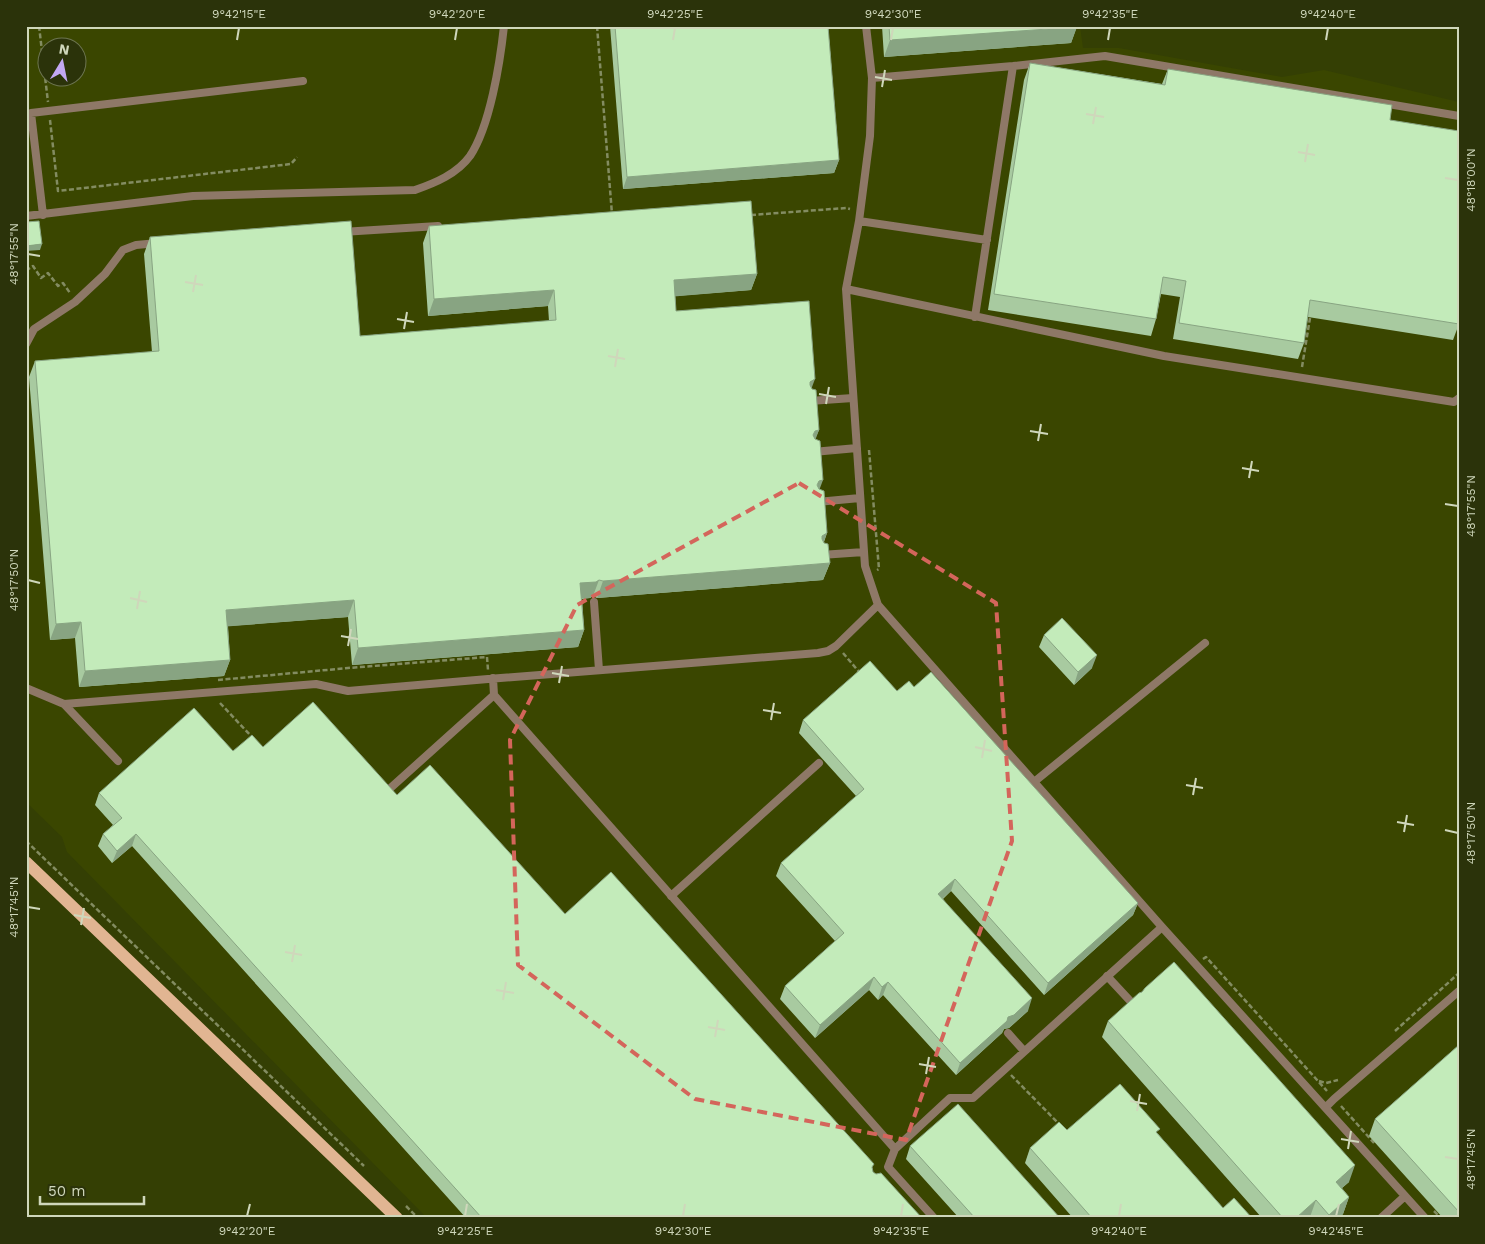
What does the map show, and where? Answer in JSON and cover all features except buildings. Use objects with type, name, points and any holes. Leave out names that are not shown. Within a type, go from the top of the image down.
[{"type":"main road","points":[[26,862],[396,1218]]},
{"type":"lane","points":[[26,216],[193,196],[415,190],[436,183],[456,170],[469,157],[480,137],[490,104],[500,58],[504,26]]},
{"type":"lane","points":[[866,26],[872,78],[870,136],[860,211],[846,289],[865,566],[878,605],[1162,927],[1425,1218]]},
{"type":"lane","points":[[872,78],[1105,56],[1459,116]]},
{"type":"lane","points":[[975,317],[1013,66]]},
{"type":"lane","points":[[42,215],[30,113],[303,81]]},
{"type":"lane","points":[[858,221],[987,240]]},
{"type":"lane","points":[[334,233],[443,226]]},
{"type":"lane","points":[[26,344],[34,329],[75,302],[105,274],[123,250],[136,245],[166,243]]},
{"type":"lane","points":[[846,289],[1164,356],[1457,403]]},
{"type":"lane","points":[[809,401],[853,398]]},
{"type":"lane","points":[[813,452],[857,448]]},
{"type":"lane","points":[[817,502],[860,498]]},
{"type":"lane","points":[[822,555],[864,552]]},
{"type":"lane","points":[[594,602],[599,670]]},
{"type":"lane","points":[[64,704],[316,684],[348,691],[818,653],[828,651],[836,646],[878,605]]},
{"type":"lane","points":[[1034,782],[1205,643]]},
{"type":"lane","points":[[493,678],[494,695],[895,1149]]},
{"type":"lane","points":[[26,688],[64,704],[118,761]]},
{"type":"lane","points":[[386,792],[494,695]]},
{"type":"lane","points":[[671,896],[819,763]]},
{"type":"lane","points":[[934,1218],[886,1169],[895,1149],[953,1102],[973,1098],[1162,927]]},
{"type":"lane","points":[[1107,976],[1133,1004]]},
{"type":"lane","points":[[1326,1108],[1459,991]]},
{"type":"lane","points":[[1008,1033],[1024,1051]]},
{"type":"lane","points":[[1381,1218],[1405,1196]]},
{"type":"path","points":[[39,26],[58,191],[291,164],[296,157]]},
{"type":"path","points":[[597,26],[612,216]]},
{"type":"path","points":[[749,216],[846,208],[860,211]]},
{"type":"path","points":[[26,269],[33,266],[41,278],[48,273],[58,286],[64,283]]},
{"type":"path","points":[[1300,378],[1310,318]]},
{"type":"path","points":[[836,646],[860,672]]},
{"type":"path","points":[[325,671],[487,657]]},
{"type":"path","points":[[26,841],[369,1171]]},
{"type":"path","points":[[1206,957],[1378,1148]]},
{"type":"path","points":[[1388,1036],[1459,973]]},
{"type":"path","points":[[1005,1069],[1065,1130]]},
{"type":"path","points":[[1318,1081],[1326,1083],[1340,1080]]},
{"type":"path","points":[[404,1204],[418,1218]]},
{"type":"path","points":[[1434,1211],[1441,1218]]},
{"type":"highlighted area","points":[[799,483],[996,603],[1012,841],[906,1140],[695,1099],[518,965],[510,740],[577,605]]},
{"type":"shaded area","points":[[26,26],[1080,26],[1083,48],[1119,48],[1282,77],[1324,70],[1459,102],[1459,1218],[427,1218],[67,852],[62,837],[26,802]]}]
